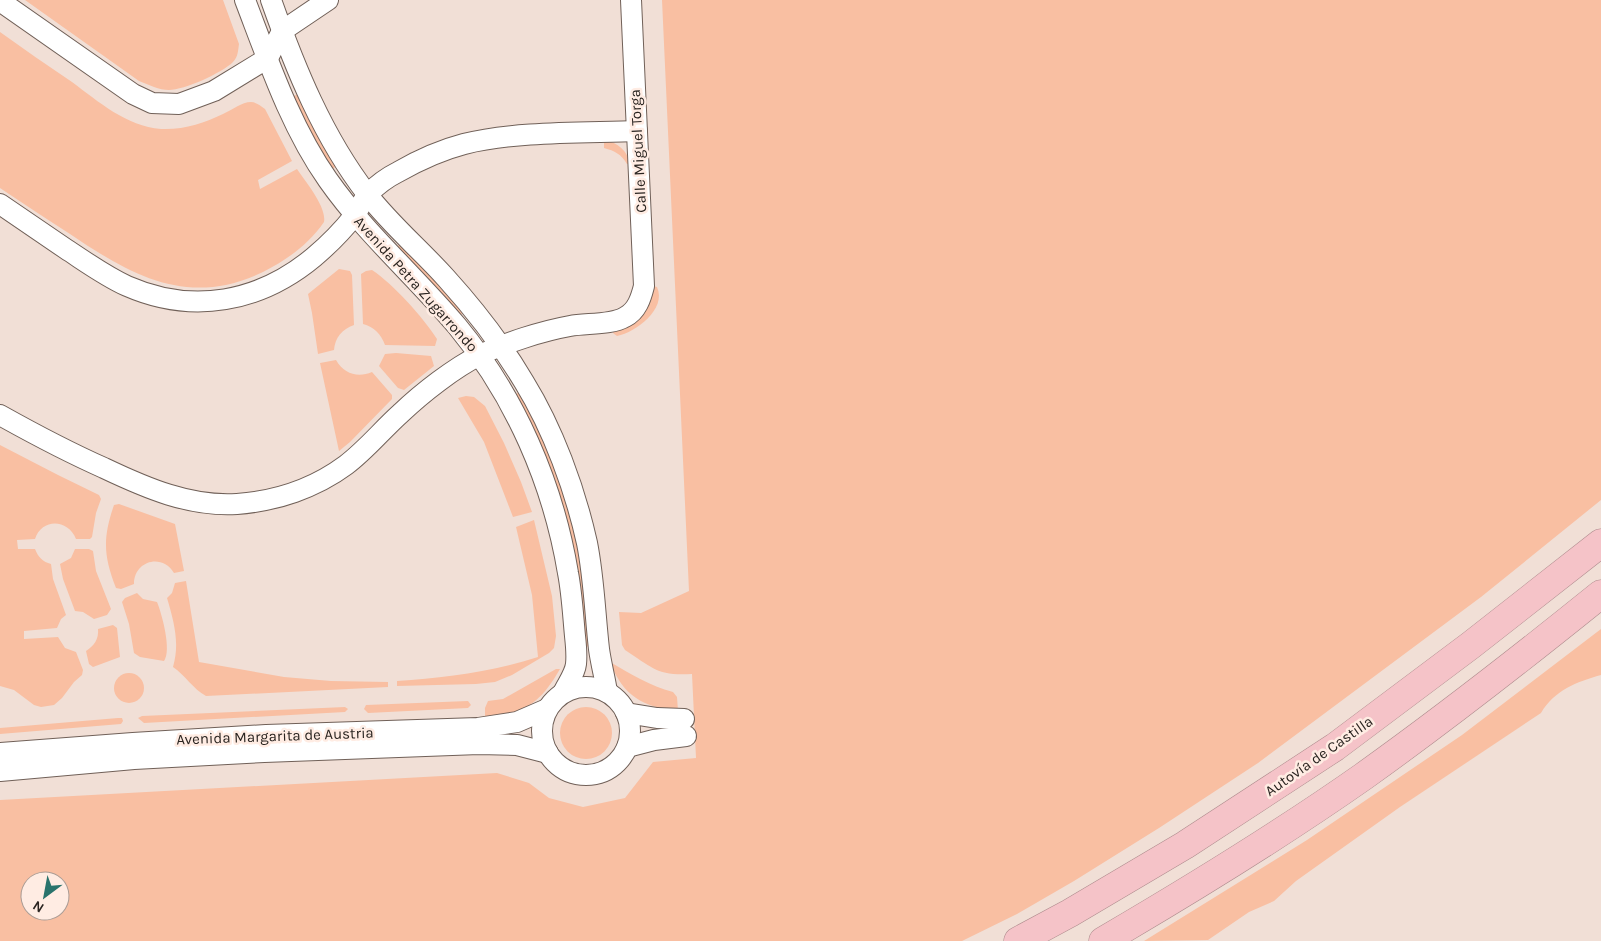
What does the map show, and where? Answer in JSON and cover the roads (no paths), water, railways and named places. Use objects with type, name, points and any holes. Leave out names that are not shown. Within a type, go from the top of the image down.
[{"type":"highway","points":[[1471,645],[1601,528]]},
{"type":"highway","name":"Autovía de Castilla","points":[[1018,941],[1070,913],[1185,845],[1335,747],[1471,645],[1601,543]]},
{"type":"highway","points":[[1495,679],[1601,594]]},
{"type":"highway","points":[[1103,941],[1198,885],[1364,776],[1495,679],[1601,606]]},
{"type":"street","name":"Avenida Petra Zugarrondo","points":[[245,0],[291,112],[317,162],[354,216],[423,288],[480,356],[505,394],[536,459],[553,509],[566,558],[572,598],[576,666],[563,693]]},
{"type":"street","name":"Avenida Petra Zugarrondo","points":[[271,0],[282,31],[325,128],[347,166],[368,195],[402,234],[446,278],[502,347],[541,411],[576,501],[586,543],[595,596],[600,651],[607,692]]},
{"type":"street","points":[[0,1],[133,94],[152,103],[180,104],[214,91],[268,58],[282,31],[328,0]]},
{"type":"street","name":"Calle Miguel Torga","points":[[502,347],[538,334],[570,326],[625,318],[633,312],[640,302],[644,286],[631,0]]},
{"type":"street","points":[[0,204],[115,280],[148,294],[204,302],[247,295],[292,275],[316,256],[354,216],[368,195],[396,173],[434,154],[464,144],[494,138],[637,131]]},
{"type":"street","points":[[0,415],[61,448],[158,491],[198,502],[239,504],[276,498],[310,487],[345,466],[402,412],[449,375],[480,356],[502,347]]},
{"type":"street","points":[[585,686],[607,692],[618,701],[626,713],[630,724],[630,736],[627,747],[618,761],[605,771],[589,775],[573,773],[558,765],[548,753],[542,738],[542,724],[551,703],[563,693],[585,686]]},
{"type":"street","name":"Avenida Margarita de Austria","points":[[0,753],[133,742],[266,735],[478,728],[516,722],[547,709]]},
{"type":"street","points":[[626,713],[657,718],[685,727],[654,740],[627,747]]},
{"type":"street","name":"Avenida Margarita de Austria","points":[[0,770],[134,759],[479,744],[516,745],[548,753]]}]
